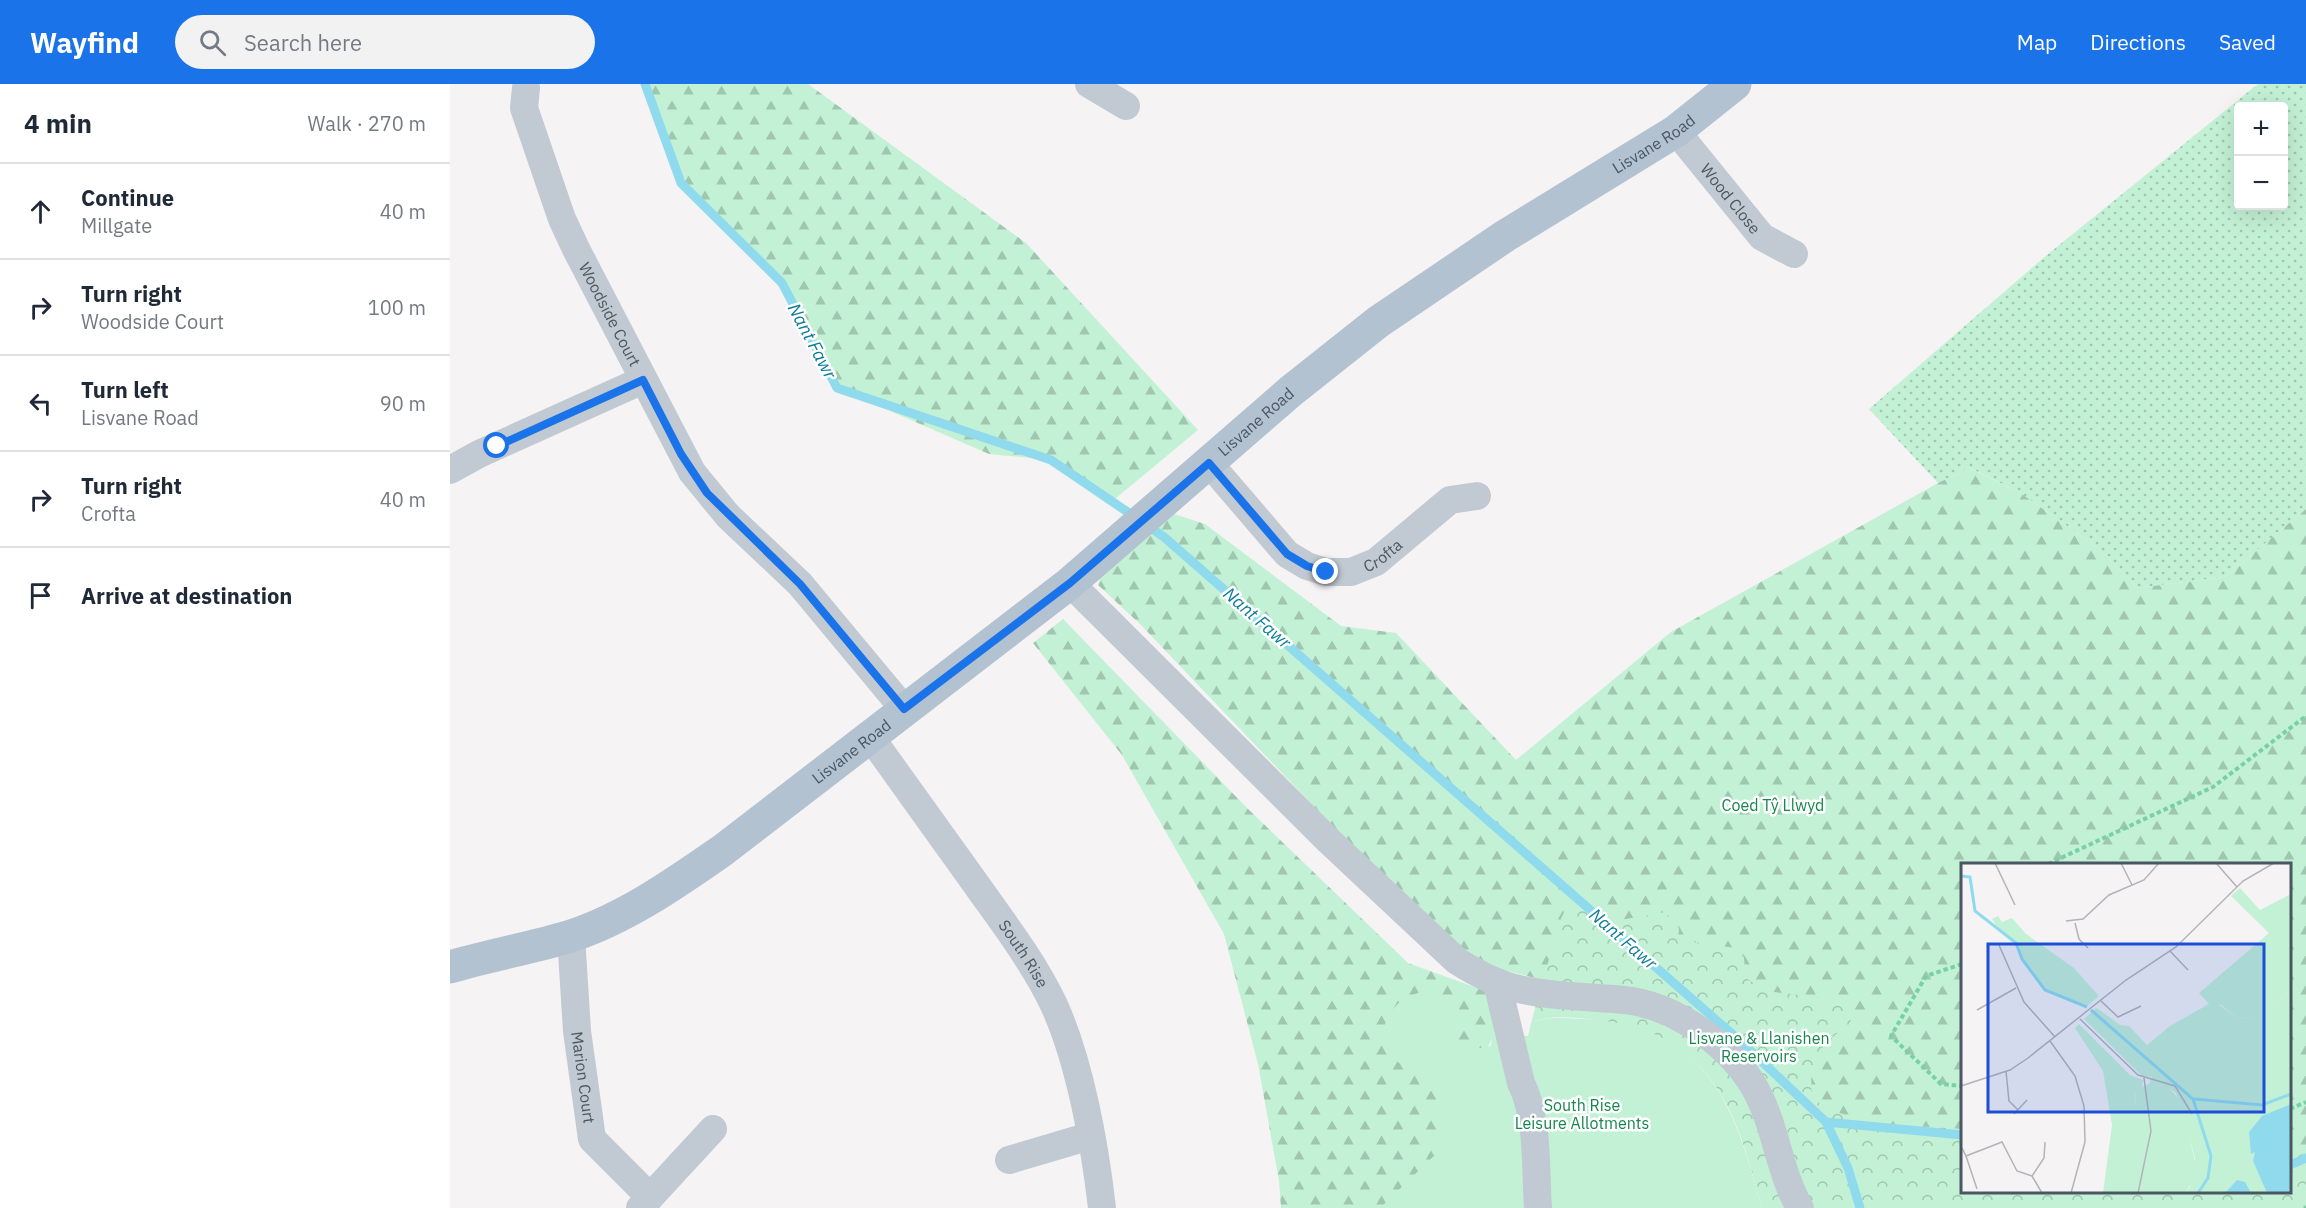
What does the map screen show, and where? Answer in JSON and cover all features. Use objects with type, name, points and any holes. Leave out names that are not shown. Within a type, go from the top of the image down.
[{"type":"main road","name":"Lisvane Road","points":[[450,967],[571,936],[632,908],[678,882],[723,850],[869,735],[1070,583],[1291,391],[1378,322],[1505,236],[1676,131],[1735,84]]},
{"type":"street","points":[[1089,84],[1126,106]]},
{"type":"street","name":"Woodside Court","points":[[526,88],[524,108],[562,219],[681,454],[707,493],[800,584],[904,709]]},
{"type":"street","name":"Wood Close","points":[[1676,131],[1762,237],[1794,255]]},
{"type":"street","points":[[450,470],[479,454],[643,380]]},
{"type":"street","name":"Crofta","points":[[1209,463],[1287,554],[1307,566],[1326,572],[1351,572],[1376,562],[1450,500],[1477,496]]},
{"type":"street","points":[[1070,583],[1426,934],[1457,961],[1497,982],[1540,993],[1635,1002],[1674,1016],[1707,1035],[1729,1055],[1752,1084],[1773,1127],[1793,1196],[1800,1208]]},
{"type":"street","name":"South Rise","points":[[869,735],[1036,970],[1055,1007],[1072,1053],[1090,1136],[1102,1208]]},
{"type":"street","name":"Marion Court","points":[[571,936],[577,1031],[592,1139],[645,1203],[713,1129]]},
{"type":"street","points":[[1497,982],[1521,1083],[1527,1094],[1533,1132],[1538,1208]]},
{"type":"street","points":[[1009,1160],[1090,1136]]},
{"type":"path","points":[[2050,863],[2212,787],[2306,716]]},
{"type":"path","points":[[1961,964],[1926,976],[1891,1036],[1941,1084],[1961,1086]]},
{"type":"path","points":[[2291,1108],[2306,1102]]},
{"type":"green space","points":[[645,84],[808,84],[1026,243],[1198,430],[1110,503],[1051,460],[989,454],[837,388],[782,283],[681,183]]},
{"type":"green space","points":[[2258,84],[2306,84],[2306,509],[2225,577],[2137,588],[2097,547],[2019,492],[1970,468],[1938,483],[1869,409],[2042,259],[2234,103],[2234,210],[2288,210],[2288,102],[2236,102]]},
{"type":"green space","name":"Coed Tŷ Llwyd","points":[[1969,468],[2019,492],[2097,547],[2137,588],[2225,577],[2306,509],[2306,1175],[2291,1181],[2291,863],[1961,863],[1961,1165],[1934,1161],[1543,980],[1483,965],[1426,924],[1140,624],[1098,585],[1104,566],[1174,514],[1205,524],[1341,626],[1396,633],[1516,760],[1671,632],[1938,483]]},
{"type":"green space","points":[[1063,619],[1247,808],[1408,963],[1491,993],[1498,1026],[1488,1047],[1461,1051],[1443,1070],[1446,1141],[1400,1208],[1281,1208],[1279,1181],[1258,1064],[1224,934],[1122,755],[1033,643]]},
{"type":"green space","name":"Lisvane & Llanishen Reservoirs","points":[[1581,897],[1598,924],[1665,912],[1679,928],[1678,940],[1743,949],[1746,978],[1765,991],[1824,998],[1846,1006],[1851,1022],[1831,1038],[1814,1061],[1812,1097],[1844,1115],[1863,1120],[1961,1129],[1961,1193],[2291,1193],[2291,1158],[2306,1151],[2306,1208],[1762,1208],[1738,1129],[1726,1104],[1712,1082],[1695,1062],[1674,1045],[1639,1029],[1590,1019],[1549,1018],[1531,1023],[1549,959],[1558,951],[1563,913]]},
{"type":"green space","name":"South Rise Leisure Allotments","points":[[1432,991],[1457,1004],[1460,1013],[1457,1040],[1473,1048],[1491,1046],[1492,1034],[1528,1036],[1531,1023],[1554,1018],[1595,1020],[1634,1027],[1666,1040],[1692,1058],[1712,1081],[1728,1109],[1741,1139],[1762,1208],[1380,1208],[1438,1152],[1443,1070],[1416,1069],[1398,1062],[1387,1049],[1384,1035],[1387,1019],[1396,1005],[1412,995]]},
{"type":"waterway","name":"Nant Fawr","points":[[645,84],[681,183],[782,283],[837,388],[1051,460],[1135,517]]},
{"type":"waterway","name":"Nant Fawr","points":[[1147,525],[1164,537],[1739,1040],[1826,1122],[1848,1168],[1860,1208]]},
{"type":"waterway","points":[[1826,1122],[1961,1135]]},
{"type":"waterway","points":[[2291,1165],[2306,1158]]},
{"type":"route","points":[[497,446],[643,380],[681,454],[707,493],[800,584],[904,709],[1070,583],[1209,463],[1287,554],[1307,566],[1326,572]]}]
